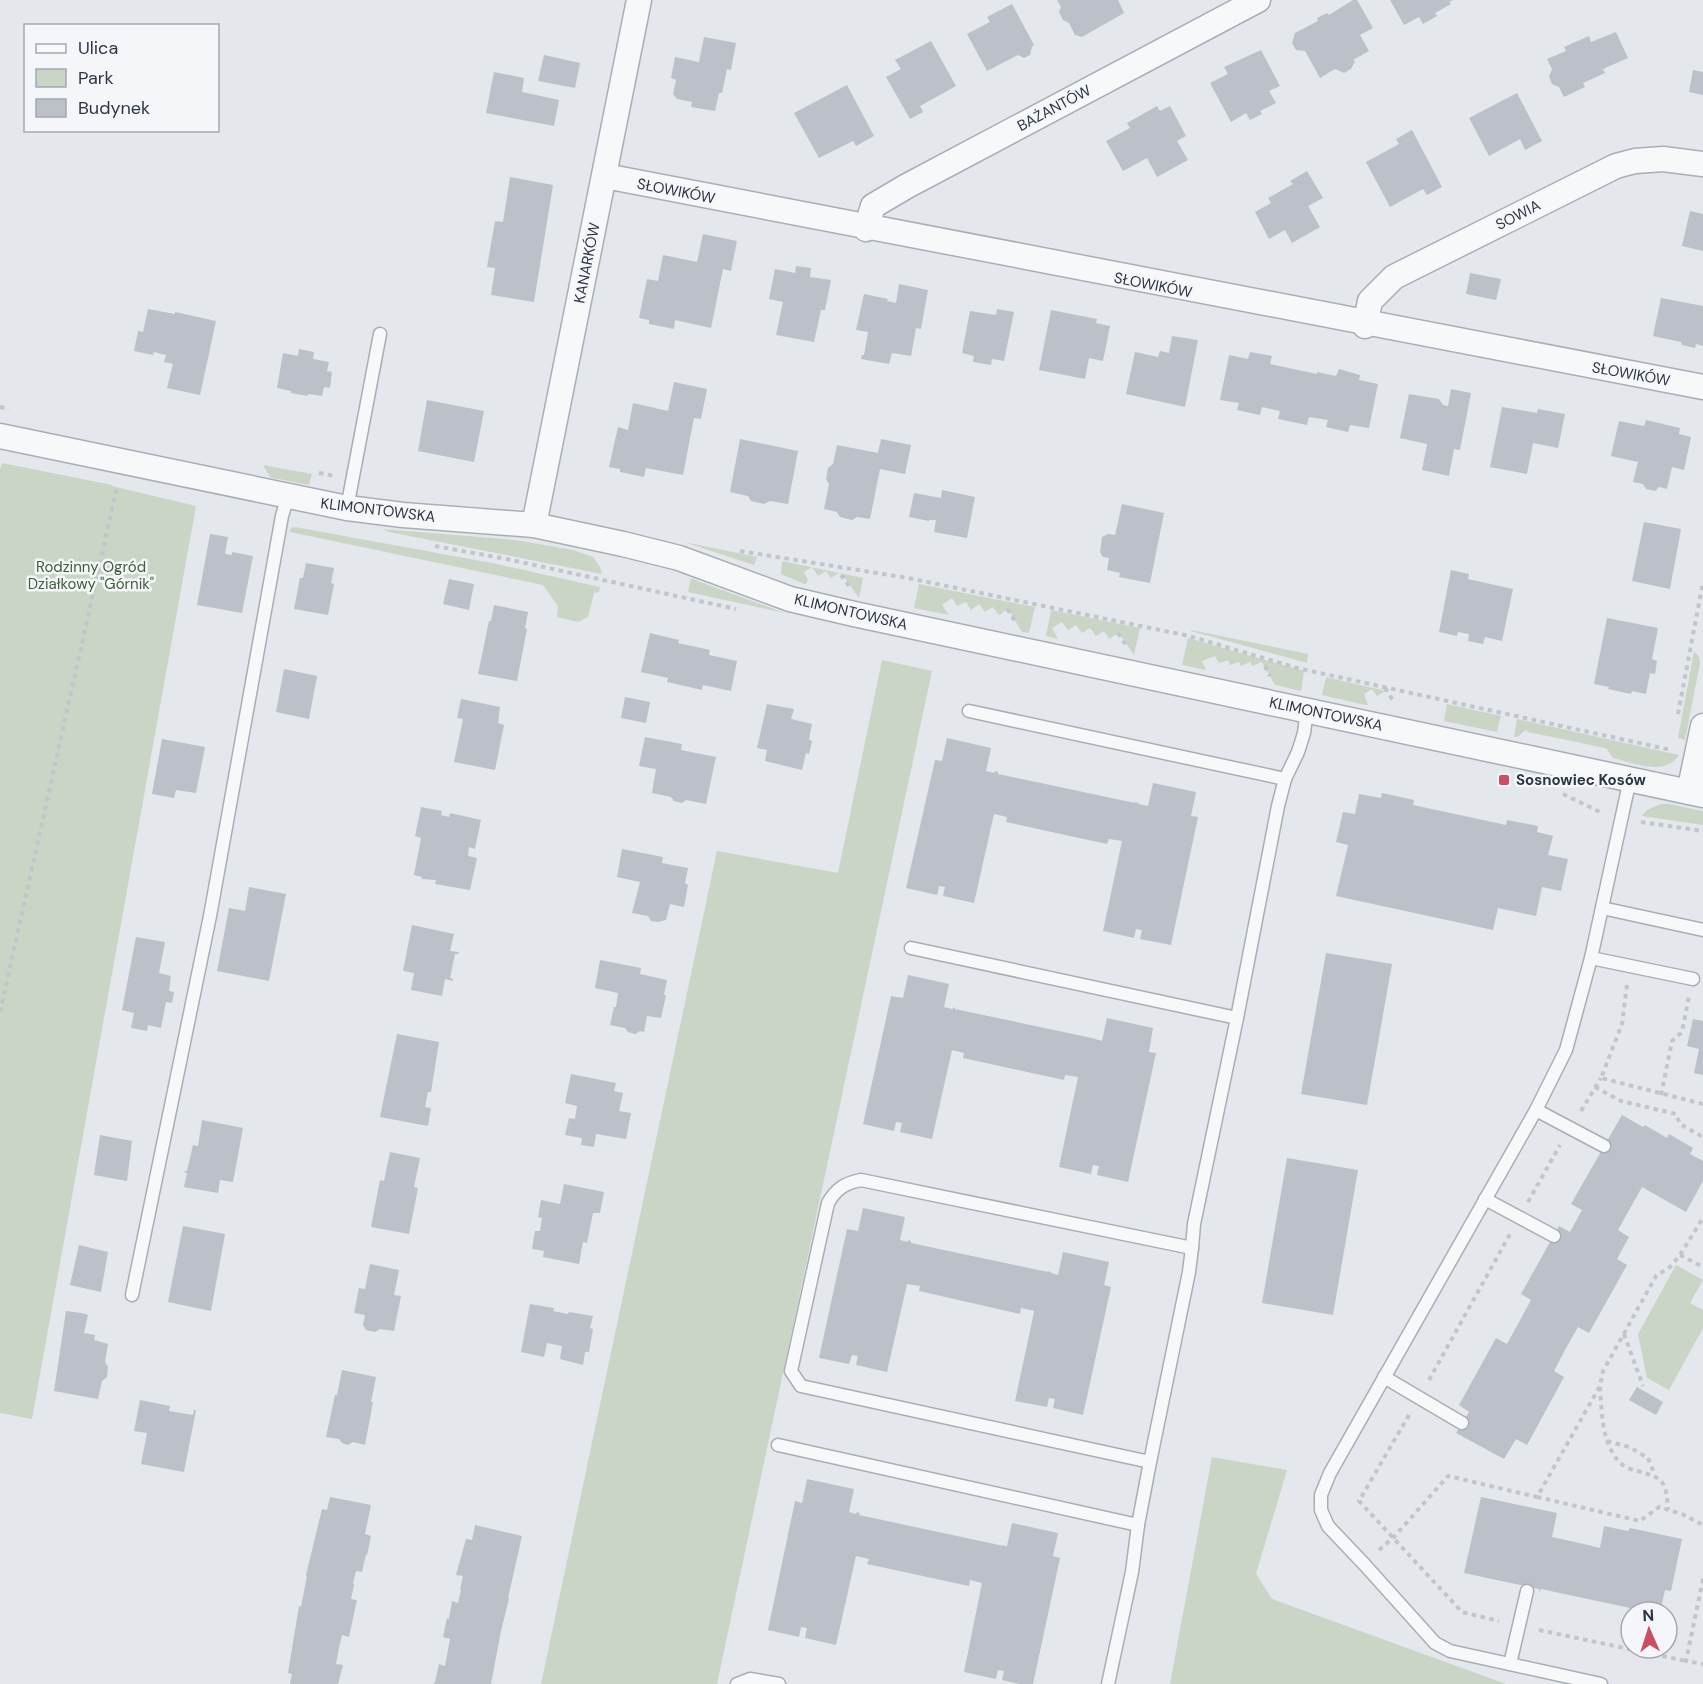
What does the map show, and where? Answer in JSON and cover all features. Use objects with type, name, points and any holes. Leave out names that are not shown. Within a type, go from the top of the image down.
[{"type":"street","name":"KANARKÓW","points":[[534,525],[639,0]]},
{"type":"street","name":"BAŻANTÓW","points":[[866,229],[873,206],[907,186],[1258,0]]},
{"type":"street","name":"SOWIA","points":[[1365,326],[1370,301],[1394,277],[1616,166],[1635,161],[1663,159],[1703,164]]},
{"type":"street","name":"SŁOWIKÓW","points":[[605,176],[1365,326],[1703,387]]},
{"type":"street","name":"KLIMONTOWSKA","points":[[0,436],[346,508],[403,515],[534,525],[679,558],[798,601],[1696,793]]},
{"type":"street","points":[[1696,793],[1698,754],[1703,726]]},
{"type":"lane","points":[[346,508],[380,334]]},
{"type":"lane","points":[[132,1295],[210,916],[280,528],[288,496]]},
{"type":"lane","points":[[1108,1684],[1132,1572],[1138,1525],[1189,1272],[1194,1224],[1285,779],[1304,734],[1307,710]]},
{"type":"lane","points":[[969,711],[1285,779]]},
{"type":"lane","points":[[1601,1684],[1450,1651],[1435,1643],[1328,1526],[1322,1510],[1321,1495],[1330,1473],[1536,1110],[1566,1050],[1591,958],[1630,779]]},
{"type":"lane","points":[[1602,908],[1703,930]]},
{"type":"lane","points":[[911,948],[1237,1018]]},
{"type":"lane","points":[[1591,958],[1693,979]]},
{"type":"lane","points":[[1536,1110],[1604,1146]]},
{"type":"lane","points":[[1150,1462],[801,1386],[791,1371],[828,1203],[834,1192],[847,1183],[861,1180],[1192,1248]]},
{"type":"lane","points":[[1485,1199],[1554,1236]]},
{"type":"lane","points":[[1384,1377],[1462,1423]]},
{"type":"lane","points":[[778,1445],[1138,1525]]},
{"type":"lane","points":[[1510,1664],[1527,1591]]},
{"type":"lane","points":[[737,1684],[750,1679],[779,1684]]},
{"type":"path","points":[[0,407],[13,410]]},
{"type":"path","points":[[316,472],[352,479]]},
{"type":"path","points":[[0,1012],[118,481]]},
{"type":"path","points":[[732,549],[908,578],[1180,634],[1297,668],[1698,754]]},
{"type":"path","points":[[1678,718],[1703,582]]},
{"type":"path","points":[[1629,967],[1622,1024],[1601,1078],[1570,1128],[1359,1501],[1462,1612],[1703,1664]]},
{"type":"path","points":[[1661,1095],[1672,1041],[1682,1032],[1693,979]]},
{"type":"path","points":[[1601,1078],[1703,1104]]},
{"type":"path","points":[[1595,1087],[1621,1101],[1676,1114],[1680,1124],[1703,1137]]},
{"type":"path","points":[[1655,1475],[1632,1470],[1621,1464],[1606,1441],[1600,1386],[1603,1371],[1656,1276],[1671,1268],[1703,1218]]},
{"type":"path","points":[[1680,1255],[1703,1267]]},
{"type":"path","points":[[1624,1334],[1643,1386]]},
{"type":"path","points":[[1537,1497],[1600,1386]]},
{"type":"path","points":[[1606,1441],[1629,1447],[1648,1458],[1655,1475],[1666,1489],[1668,1510]]},
{"type":"path","points":[[1364,1564],[1393,1538],[1448,1476],[1640,1521],[1659,1507],[1682,1514],[1703,1525]]},
{"type":"path","points":[[1686,1661],[1703,1579]]},
{"type":"green space","name":"Rodzinny Ogród Działkowy \"Górnik\"","points":[[2,463],[112,485],[196,506],[32,1419],[0,1413],[0,469]]},
{"type":"green space","points":[[263,465],[312,474],[309,485],[270,477]]},
{"type":"green space","points":[[291,528],[497,564],[600,587],[599,592],[594,593],[588,617],[578,622],[557,617],[558,606],[543,585],[290,532]]},
{"type":"green space","points":[[382,529],[515,540],[573,550],[593,557],[602,574],[389,532]]},
{"type":"green space","points":[[684,542],[757,557],[754,565]]},
{"type":"green space","points":[[782,561],[812,567],[804,572],[808,580],[806,584],[781,574]]},
{"type":"green space","points":[[812,567],[863,578],[859,598],[842,574],[839,573],[831,578],[826,571],[818,576]]},
{"type":"green space","points":[[691,578],[700,582],[785,613],[688,592]]},
{"type":"green space","points":[[919,584],[1035,607],[1029,633],[1022,632],[1008,609],[999,615],[993,607],[985,612],[979,604],[971,610],[966,602],[957,606],[952,598],[942,605],[949,615],[914,608]]},
{"type":"green space","points":[[1051,610],[1140,628],[1134,655],[1119,633],[1109,639],[1104,631],[1096,636],[1090,628],[1082,633],[1076,625],[1068,630],[1062,622],[1052,628],[1058,639],[1046,636]]},
{"type":"green space","points":[[1191,631],[1308,654],[1307,663]]},
{"type":"green space","points":[[1188,638],[1304,671],[1301,691],[1275,685],[1262,662],[1252,666],[1250,662],[1241,666],[1239,662],[1230,665],[1228,660],[1219,663],[1215,656],[1202,661],[1206,670],[1182,665]]},
{"type":"green space","points":[[1694,651],[1700,663],[1685,740],[1678,738]]},
{"type":"green space","points":[[882,660],[932,671],[717,1684],[541,1684],[717,851],[838,873]]},
{"type":"green space","points":[[1326,677],[1386,691],[1377,696],[1372,689],[1364,694],[1368,705],[1322,695]]},
{"type":"green space","points":[[1447,704],[1501,716],[1497,732],[1444,721]]},
{"type":"green space","points":[[1517,719],[1679,755],[1673,762],[1658,767],[1639,765],[1613,758],[1605,748],[1526,730],[1514,737]]},
{"type":"green space","points":[[1661,804],[1703,811],[1703,825],[1642,816],[1647,810]]},
{"type":"green space","points":[[1676,1265],[1703,1280],[1690,1303],[1703,1310],[1703,1328],[1669,1390],[1647,1378],[1638,1334]]},
{"type":"green space","points":[[1212,1457],[1287,1470],[1256,1574],[1272,1599],[1506,1684],[1170,1684]]},
{"type":"building","points":[[1057,0],[1118,0],[1124,13],[1082,37],[1075,35],[1069,23],[1063,20],[1059,12],[1061,7]]},
{"type":"building","points":[[1353,0],[1357,0],[1373,28],[1360,35],[1369,51],[1353,60],[1355,61],[1351,69],[1344,73],[1335,69],[1320,78],[1305,51],[1296,50],[1292,43],[1295,33],[1318,21],[1317,18],[1327,13],[1329,15]]},
{"type":"building","points":[[1390,0],[1453,0],[1449,2],[1451,4],[1435,13],[1437,16],[1423,24],[1419,17],[1404,25]]},
{"type":"building","points":[[1012,4],[1034,45],[1030,55],[1024,58],[1018,55],[987,71],[967,34],[990,22],[987,17]]},
{"type":"building","points":[[1616,32],[1628,58],[1603,69],[1605,73],[1583,83],[1585,87],[1564,97],[1559,87],[1552,84],[1549,77],[1552,69],[1547,59],[1566,51],[1564,47],[1589,36],[1591,42]]},
{"type":"building","points":[[704,37],[736,43],[731,70],[727,69],[715,111],[691,107],[692,102],[677,99],[673,94],[676,80],[671,78],[675,57],[699,62]]},
{"type":"building","points":[[931,41],[956,86],[920,106],[923,112],[910,119],[886,77],[901,69],[895,60]]},
{"type":"building","points":[[1261,50],[1280,86],[1269,91],[1276,103],[1260,111],[1262,114],[1250,120],[1246,113],[1231,122],[1210,83],[1228,74],[1224,67]]},
{"type":"building","points":[[544,55],[580,63],[575,88],[538,81]]},
{"type":"building","points":[[1693,70],[1703,72],[1703,95],[1689,92]]},
{"type":"building","points":[[494,72],[524,78],[522,92],[559,100],[554,126],[486,113]]},
{"type":"building","points":[[847,85],[874,136],[856,146],[853,141],[819,158],[794,113]]},
{"type":"building","points":[[1517,93],[1542,141],[1525,150],[1520,139],[1489,156],[1469,118]]},
{"type":"building","points":[[1157,106],[1160,111],[1170,106],[1186,136],[1177,141],[1188,160],[1157,177],[1147,158],[1123,171],[1106,141],[1130,128],[1127,123]]},
{"type":"building","points":[[1412,130],[1442,187],[1427,195],[1423,189],[1390,207],[1366,162],[1399,144],[1396,139]]},
{"type":"building","points":[[1307,171],[1323,198],[1308,206],[1320,227],[1292,243],[1285,230],[1269,239],[1255,212],[1271,203],[1268,198],[1293,184],[1290,181]]},
{"type":"building","points":[[510,177],[553,185],[534,302],[491,295],[495,268],[487,267],[495,221],[503,222]]},
{"type":"building","points":[[1690,211],[1703,214],[1703,251],[1682,246]]},
{"type":"building","points":[[703,234],[737,241],[731,271],[723,269],[711,328],[675,320],[674,329],[649,324],[649,320],[639,318],[647,279],[658,281],[663,255],[697,262]]},
{"type":"building","points":[[796,266],[811,268],[810,277],[831,280],[825,310],[821,310],[814,342],[776,335],[783,302],[769,299],[775,269],[795,273]]},
{"type":"building","points":[[1470,273],[1501,279],[1496,300],[1466,294]]},
{"type":"building","points":[[899,284],[928,290],[921,329],[916,328],[911,356],[892,353],[889,364],[861,359],[864,355],[868,332],[856,330],[864,294],[896,303]]},
{"type":"building","points":[[1661,298],[1703,306],[1703,346],[1696,344],[1695,348],[1682,345],[1681,342],[1653,336]]},
{"type":"building","points":[[148,309],[216,321],[200,395],[167,388],[173,364],[164,362],[166,355],[134,351],[138,331],[143,332]]},
{"type":"building","points":[[997,309],[1014,312],[1004,361],[992,359],[991,365],[973,362],[974,356],[962,353],[970,311],[996,315]]},
{"type":"building","points":[[1051,310],[1097,319],[1096,323],[1110,326],[1103,361],[1089,358],[1085,379],[1039,370]]},
{"type":"building","points":[[1172,336],[1198,340],[1185,407],[1126,394],[1135,352],[1158,357],[1160,351],[1169,353]]},
{"type":"building","points":[[299,349],[314,352],[313,359],[329,362],[327,371],[332,372],[330,388],[324,387],[322,396],[291,393],[291,391],[277,388],[283,353],[298,356]]},
{"type":"building","points":[[1250,352],[1272,356],[1270,364],[1336,376],[1339,369],[1360,375],[1359,380],[1378,384],[1369,428],[1350,425],[1348,432],[1326,427],[1328,420],[1309,417],[1307,425],[1278,419],[1280,411],[1262,407],[1260,415],[1237,410],[1239,403],[1220,400],[1229,355],[1248,359]]},
{"type":"building","points":[[674,382],[707,389],[701,419],[694,418],[683,475],[646,468],[644,477],[609,467],[618,427],[628,430],[633,403],[668,411]]},
{"type":"building","points":[[1451,389],[1471,393],[1460,450],[1454,449],[1449,476],[1422,470],[1427,444],[1400,438],[1409,394],[1439,399],[1443,405],[1448,406]]},
{"type":"building","points":[[427,400],[484,411],[474,462],[418,451]]},
{"type":"building","points":[[1502,407],[1537,413],[1538,409],[1565,414],[1558,448],[1533,443],[1527,474],[1490,467]]},
{"type":"building","points":[[1646,420],[1680,428],[1679,434],[1691,437],[1684,470],[1672,467],[1667,489],[1659,487],[1655,491],[1646,489],[1643,484],[1633,482],[1638,462],[1611,456],[1619,421],[1644,426]]},
{"type":"building","points":[[740,439],[798,451],[788,504],[770,501],[764,504],[751,501],[748,496],[730,492]]},
{"type":"building","points":[[881,439],[911,445],[905,474],[880,469],[870,519],[857,517],[852,520],[840,517],[837,512],[824,509],[829,484],[826,479],[828,468],[833,464],[837,445],[878,453]]},
{"type":"building","points":[[942,490],[975,497],[967,538],[934,532],[936,520],[909,517],[914,493],[941,498]]},
{"type":"building","points":[[1122,504],[1164,513],[1150,583],[1119,577],[1120,573],[1107,570],[1109,558],[1103,557],[1100,552],[1102,537],[1108,534],[1115,535]]},
{"type":"building","points":[[1644,522],[1681,529],[1670,589],[1632,581]]},
{"type":"building","points":[[210,534],[228,537],[225,554],[232,555],[232,552],[253,556],[242,613],[197,605]]},
{"type":"building","points":[[306,563],[334,568],[331,583],[334,584],[328,615],[294,609],[300,578],[303,578]]},
{"type":"building","points":[[1451,570],[1469,574],[1468,579],[1513,589],[1502,641],[1485,637],[1483,644],[1468,641],[1469,634],[1458,632],[1457,636],[1439,632]]},
{"type":"building","points":[[449,579],[474,584],[469,610],[443,604]]},
{"type":"building","points":[[494,605],[528,612],[517,681],[478,674]]},
{"type":"building","points":[[1607,618],[1658,628],[1652,659],[1657,661],[1655,674],[1650,673],[1646,694],[1632,691],[1631,694],[1594,684]]},
{"type":"building","points":[[650,633],[679,640],[678,643],[710,650],[709,655],[737,661],[731,691],[703,685],[702,690],[667,682],[668,678],[641,672]]},
{"type":"building","points":[[284,669],[317,676],[309,719],[276,712]]},
{"type":"building","points":[[625,697],[650,702],[646,723],[621,718]]},
{"type":"building","points":[[461,699],[500,707],[498,723],[504,725],[495,770],[454,762],[463,719],[457,718]]},
{"type":"building","points":[[767,704],[794,709],[791,719],[812,724],[809,740],[812,741],[802,770],[765,761],[767,750],[757,748]]},
{"type":"building","points":[[645,737],[682,744],[681,750],[716,757],[706,804],[686,800],[682,803],[674,801],[671,797],[652,793],[656,769],[639,766]]},
{"type":"building","points":[[947,738],[991,748],[986,771],[994,773],[995,771],[998,774],[1148,806],[1153,783],[1196,792],[1191,816],[1198,817],[1171,945],[1140,939],[1142,930],[1136,929],[1134,938],[1103,931],[1122,841],[1109,839],[1107,844],[1006,822],[1007,817],[994,814],[974,903],[943,896],[945,887],[939,886],[937,895],[906,888],[935,760],[942,761]]},
{"type":"building","points":[[162,739],[205,747],[196,793],[176,790],[174,798],[152,794]]},
{"type":"building","points":[[1382,793],[1414,800],[1413,805],[1506,825],[1507,820],[1538,826],[1537,832],[1553,836],[1548,855],[1568,859],[1561,891],[1542,887],[1536,916],[1498,908],[1493,930],[1336,896],[1348,845],[1336,842],[1343,812],[1355,814],[1359,794],[1381,798]]},
{"type":"building","points":[[421,807],[442,811],[441,815],[449,817],[450,813],[481,820],[475,849],[469,847],[468,856],[477,858],[470,890],[435,884],[436,880],[421,879],[422,877],[414,875],[421,838],[415,836]]},
{"type":"building","points":[[622,849],[663,857],[662,863],[688,868],[684,907],[670,904],[666,920],[658,922],[651,921],[648,916],[632,913],[640,882],[617,877]]},
{"type":"building","points":[[249,887],[286,894],[269,981],[217,971],[229,908],[245,911]]},
{"type":"building","points":[[412,925],[454,934],[450,951],[459,952],[455,954],[450,978],[453,981],[445,979],[442,996],[411,990],[414,973],[403,971]]},
{"type":"building","points":[[136,937],[165,942],[159,973],[171,976],[169,991],[174,992],[172,1003],[166,1002],[161,1028],[148,1025],[147,1031],[131,1028],[134,1013],[122,1010]]},
{"type":"building","points":[[1326,953],[1392,964],[1367,1105],[1301,1094]]},
{"type":"building","points":[[600,960],[641,968],[640,974],[667,980],[661,1018],[647,1016],[644,1032],[640,1031],[635,1034],[628,1032],[625,1028],[610,1025],[618,993],[595,988]]},
{"type":"building","points":[[908,975],[949,984],[944,1007],[952,1009],[955,1007],[955,1009],[1102,1041],[1107,1018],[1153,1028],[1149,1052],[1156,1053],[1128,1182],[1097,1175],[1099,1166],[1093,1165],[1091,1174],[1059,1167],[1078,1077],[1065,1075],[1064,1080],[963,1058],[964,1053],[952,1050],[932,1139],[900,1132],[902,1123],[896,1122],[894,1131],[863,1124],[891,996],[903,998]]},
{"type":"building","points":[[1693,1019],[1703,1021],[1703,1075],[1694,1073],[1699,1049],[1687,1046]]},
{"type":"building","points":[[397,1034],[439,1042],[431,1092],[428,1092],[425,1107],[431,1108],[428,1126],[380,1117]]},
{"type":"building","points":[[571,1074],[616,1083],[614,1091],[623,1093],[619,1111],[631,1113],[626,1139],[596,1134],[594,1147],[581,1145],[582,1138],[565,1135],[569,1118],[575,1119],[577,1106],[565,1103]]},
{"type":"building","points":[[1622,1115],[1667,1138],[1669,1134],[1693,1148],[1690,1154],[1703,1161],[1703,1181],[1686,1212],[1642,1187],[1618,1230],[1629,1237],[1617,1259],[1627,1265],[1589,1333],[1578,1327],[1566,1348],[1554,1371],[1564,1377],[1527,1445],[1516,1439],[1504,1459],[1456,1433],[1469,1412],[1459,1405],[1496,1338],[1507,1344],[1531,1300],[1521,1294],[1559,1226],[1570,1232],[1582,1210],[1571,1204]]},
{"type":"building","points":[[202,1120],[243,1128],[233,1182],[220,1180],[218,1193],[184,1187],[187,1173],[184,1172],[187,1171],[193,1145],[198,1146]]},
{"type":"building","points":[[100,1135],[132,1141],[127,1181],[94,1175]]},
{"type":"building","points":[[390,1152],[420,1158],[414,1187],[418,1188],[409,1234],[371,1227],[380,1180],[384,1181]]},
{"type":"building","points":[[1287,1158],[1358,1170],[1333,1315],[1262,1303]]},
{"type":"building","points":[[564,1184],[604,1192],[600,1213],[593,1213],[587,1243],[583,1242],[579,1264],[543,1257],[544,1251],[532,1249],[535,1231],[540,1231],[542,1218],[538,1217],[541,1200],[560,1204]]},
{"type":"building","points":[[863,1208],[905,1217],[900,1240],[908,1242],[908,1240],[911,1243],[1058,1275],[1063,1252],[1109,1262],[1104,1285],[1111,1287],[1083,1415],[1053,1408],[1055,1399],[1049,1398],[1047,1407],[1015,1401],[1034,1311],[1021,1308],[1020,1314],[919,1291],[920,1286],[907,1284],[887,1372],[856,1365],[858,1356],[852,1355],[849,1364],[819,1358],[847,1229],[858,1231]]},
{"type":"building","points":[[183,1226],[225,1234],[211,1311],[168,1302]]},
{"type":"building","points":[[79,1245],[108,1252],[101,1292],[70,1285]]},
{"type":"building","points":[[370,1264],[399,1270],[394,1295],[401,1296],[394,1331],[366,1330],[363,1325],[365,1315],[354,1313],[359,1288],[365,1289]]},
{"type":"building","points":[[530,1304],[554,1308],[553,1311],[568,1314],[569,1312],[593,1316],[589,1352],[585,1352],[583,1365],[560,1359],[562,1346],[547,1343],[544,1357],[521,1352]]},
{"type":"building","points":[[66,1311],[88,1315],[84,1333],[95,1335],[94,1340],[108,1344],[105,1362],[108,1367],[107,1377],[102,1381],[98,1399],[54,1391]]},
{"type":"building","points":[[342,1370],[376,1377],[365,1445],[353,1442],[348,1445],[339,1439],[326,1437]]},
{"type":"building","points":[[1637,1387],[1663,1402],[1656,1415],[1629,1400]]},
{"type":"building","points":[[140,1400],[170,1406],[169,1411],[193,1415],[196,1410],[184,1472],[141,1464],[147,1433],[134,1431]]},
{"type":"building","points":[[807,1479],[854,1489],[849,1512],[856,1514],[857,1512],[860,1513],[859,1515],[1007,1546],[1012,1523],[1058,1533],[1053,1556],[1060,1558],[1033,1684],[1002,1680],[1004,1671],[998,1670],[996,1679],[964,1672],[982,1583],[970,1580],[969,1586],[867,1564],[869,1559],[856,1556],[836,1645],[805,1638],[807,1628],[801,1627],[799,1637],[768,1630],[795,1501],[802,1503]]},
{"type":"building","points":[[330,1497],[371,1505],[365,1534],[371,1536],[367,1555],[362,1572],[356,1571],[353,1583],[351,1599],[357,1600],[349,1637],[342,1635],[339,1648],[336,1664],[343,1665],[338,1684],[290,1684],[292,1674],[288,1673],[299,1606],[301,1607],[306,1575],[322,1509],[327,1510]]},
{"type":"building","points":[[1481,1497],[1557,1513],[1552,1537],[1600,1548],[1604,1526],[1628,1531],[1630,1528],[1682,1539],[1671,1591],[1665,1590],[1663,1600],[1619,1600],[1619,1606],[1541,1589],[1539,1592],[1539,1589],[1464,1573]]},
{"type":"building","points":[[475,1525],[522,1536],[491,1684],[433,1684],[439,1664],[445,1666],[450,1639],[443,1637],[452,1601],[458,1603],[463,1576],[456,1575],[466,1539],[472,1540]]},
{"type":"place","name":"Sosnowiec Kosów","points":[[1504,780]]}]
